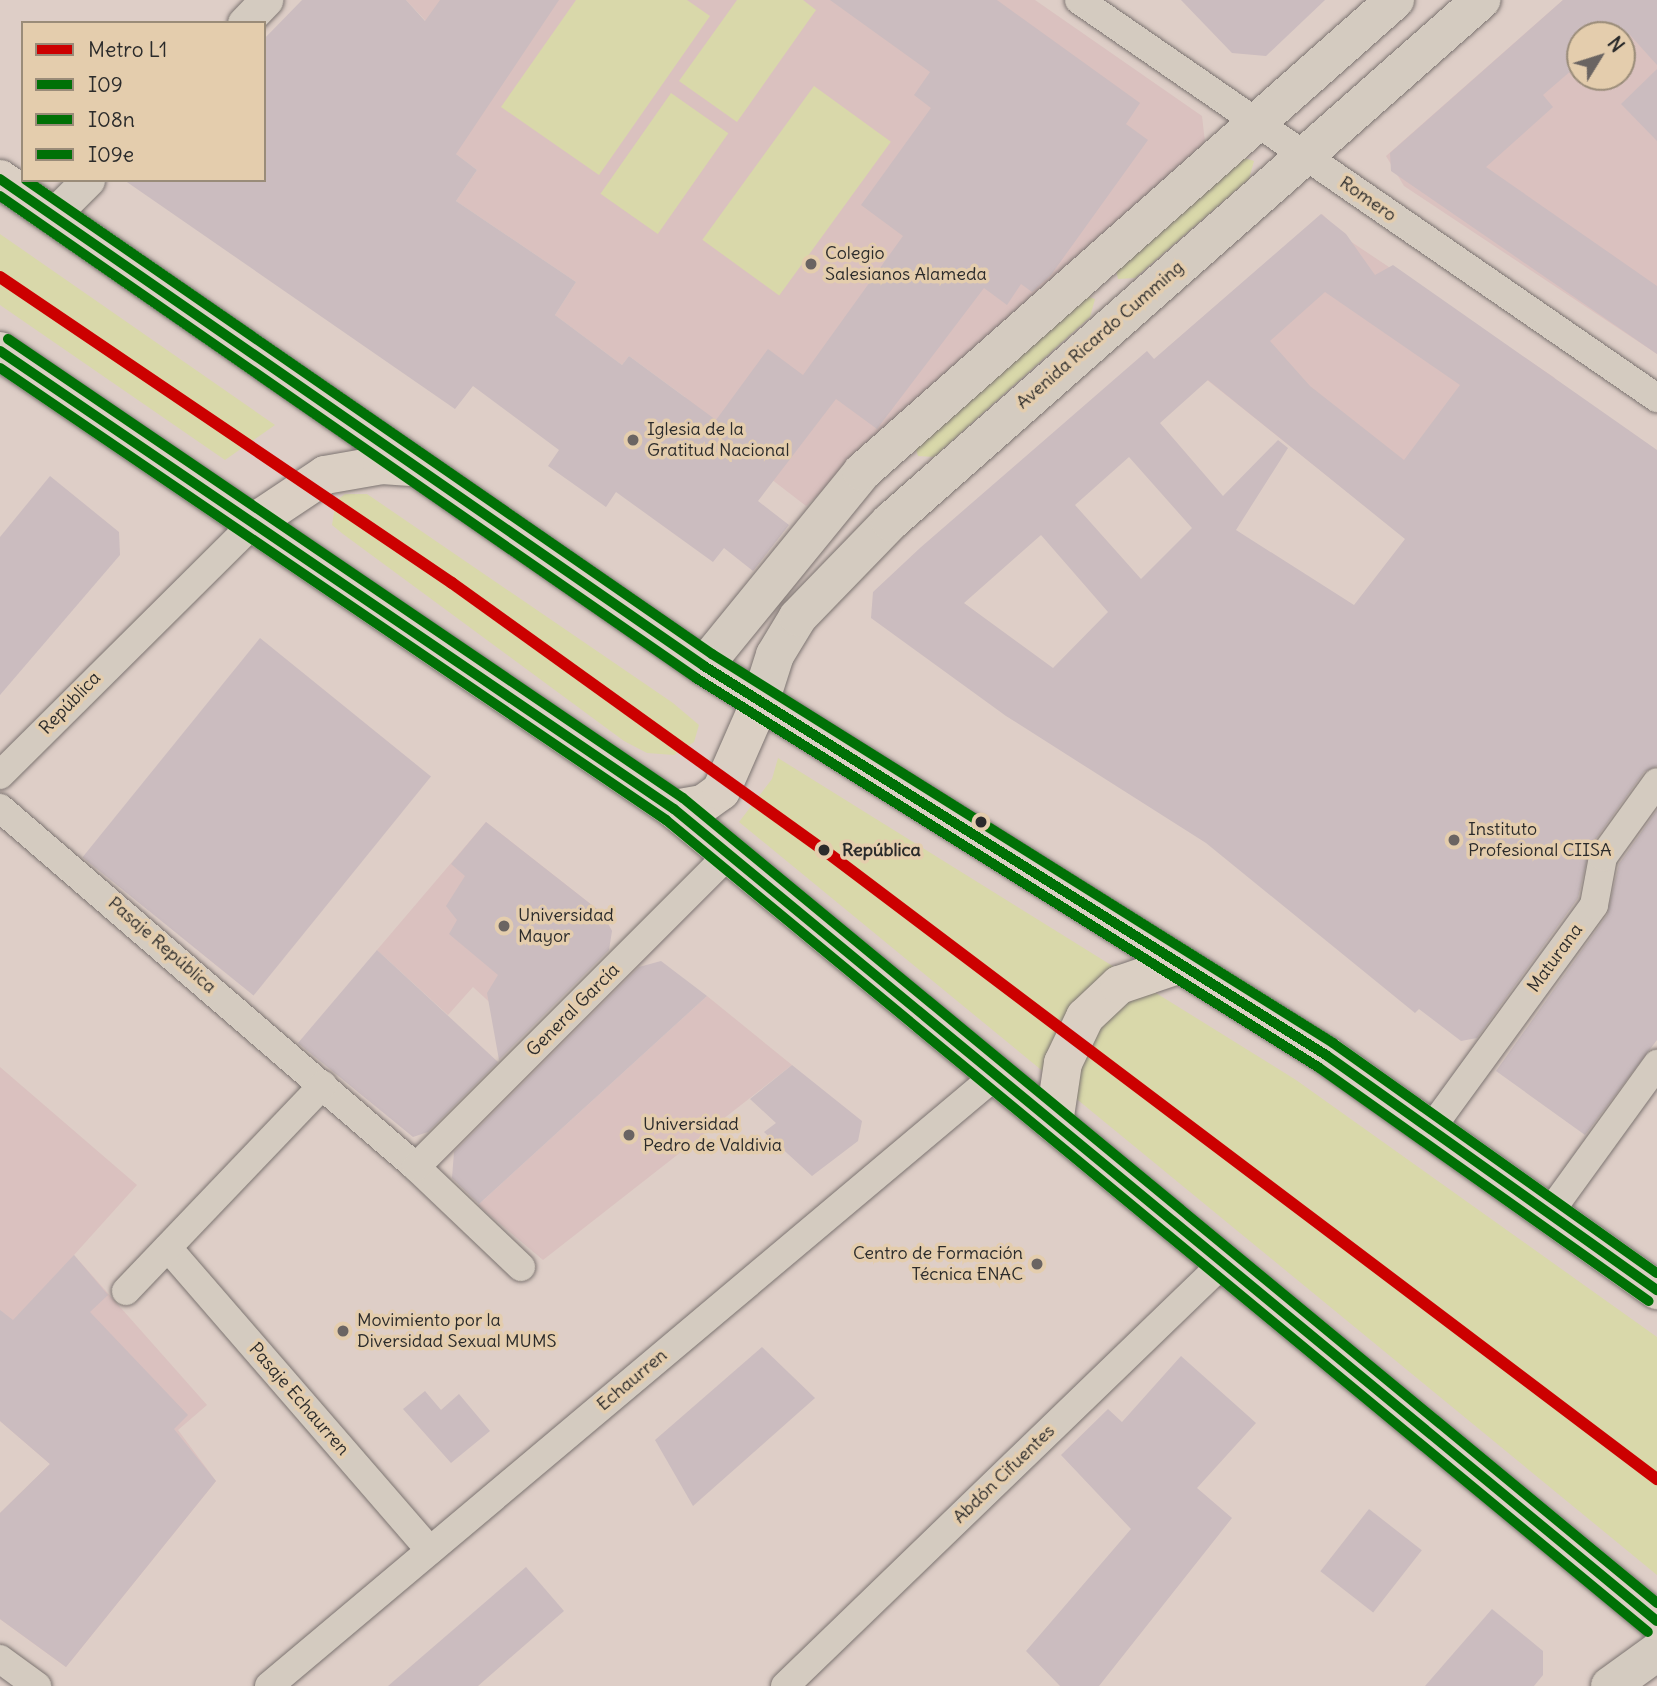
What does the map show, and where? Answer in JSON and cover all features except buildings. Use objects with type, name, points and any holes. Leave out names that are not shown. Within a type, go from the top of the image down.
[{"type":"main road","points":[[704,666],[862,472],[1090,267],[1395,0]]},
{"type":"main road","name":"Avenida Ricardo Cumming","points":[[760,702],[775,654],[817,595],[1127,310],[1481,0]]},
{"type":"main road","points":[[0,179],[411,467],[704,666],[1433,1126],[1657,1290]]},
{"type":"main road","points":[[1090,267],[1127,310]]},
{"type":"main road","points":[[0,351],[256,521],[674,809],[1657,1621]]},
{"type":"main road","points":[[256,521],[326,475],[363,466],[411,467]]},
{"type":"main road","points":[[674,809],[694,807],[721,791],[760,702]]},
{"type":"main road","points":[[1054,1123],[1063,1063],[1085,1017],[1119,985],[1178,965]]},
{"type":"main road","points":[[1610,1686],[1657,1652]]},
{"type":"street","points":[[246,21],[266,0]]},
{"type":"street","name":"Romero","points":[[1079,0],[1657,398]]},
{"type":"street","points":[[52,216],[86,182]]},
{"type":"street","name":"República","points":[[0,775],[140,631],[256,521]]},
{"type":"street","name":"Maturana","points":[[1433,1126],[1594,905],[1603,857],[1657,782]]},
{"type":"street","name":"Pasaje República","points":[[0,808],[323,1085],[416,1167],[521,1267]]},
{"type":"street","name":"General García","points":[[416,1167],[730,853]]},
{"type":"street","points":[[1550,1212],[1657,1064]]},
{"type":"street","name":"Echaurren","points":[[269,1686],[996,1075]]},
{"type":"street","points":[[127,1291],[323,1085]]},
{"type":"street","name":"Pasaje Echaurren","points":[[168,1248],[430,1550]]},
{"type":"street","name":"Abdón Cifuentes","points":[[785,1686],[1223,1263]]},
{"type":"street","points":[[0,1659],[37,1686]]},
{"type":"shaded area","name":"Colegio Salesianos Alameda","points":[[406,0],[1035,0],[1202,116],[1205,142],[806,506],[678,407],[685,397],[629,356],[622,365],[555,315],[576,282],[456,201],[477,170],[456,154],[455,52]]},
{"type":"shaded area","points":[[1563,0],[1657,0],[1657,354],[1404,186],[1386,156]]},
{"type":"shaded area","points":[[1322,214],[1350,241],[1555,378],[1424,553],[1167,348]]},
{"type":"shaded area","name":"Universidad Mayor","points":[[486,822],[602,913],[612,931],[521,1031],[473,987],[448,1015],[377,950]]},
{"type":"shaded area","name":"Universidad Pedro de Valdivia","points":[[707,996],[792,1065],[543,1260],[478,1205]]},
{"type":"shaded area","points":[[0,1067],[137,1185],[74,1255],[207,1405],[178,1430],[216,1481],[66,1667],[0,1619],[0,1513],[50,1464],[0,1421]]},
{"type":"green space","points":[[576,0],[687,0],[710,16],[599,175],[501,107]]},
{"type":"green space","points":[[737,0],[803,0],[816,10],[737,122],[679,81]]},
{"type":"green space","points":[[814,86],[891,142],[779,296],[702,240]]},
{"type":"green space","points":[[671,93],[728,133],[658,234],[600,194]]},
{"type":"green space","points":[[1244,158],[1254,161],[1249,179],[1135,278],[1118,279],[1116,271]]},
{"type":"green space","points":[[0,234],[275,425],[225,460],[0,305]]},
{"type":"green space","points":[[1086,296],[1095,299],[1090,317],[934,457],[918,456],[916,449]]},
{"type":"green space","points":[[345,494],[367,494],[673,703],[699,725],[694,742],[674,755],[647,753],[624,741],[332,525],[336,501]]},
{"type":"green space","points":[[778,758],[1296,1080],[1657,1337],[1657,1575],[739,822],[772,779]]},
{"type":"metro line","name":"L1","points":[[0,277],[452,583],[824,850],[1657,1479]]},
{"type":"transit line","name":"I09","points":[[0,179],[704,666],[1326,1055],[1657,1290]]},
{"type":"transit line","name":"I09e","points":[[29,182],[712,654],[1333,1043],[1657,1273]]},
{"type":"transit line","name":"I08n","points":[[0,196],[696,678],[1318,1067],[1649,1301]]},
{"type":"transit line","name":"I09e","points":[[8,339],[683,798],[1657,1603]]},
{"type":"transit line","name":"I09","points":[[0,351],[674,809],[1657,1621]]},
{"type":"transit line","name":"I08n","points":[[0,368],[666,820],[1648,1632]]},
{"type":"place","name":"Colegio Salesianos Alameda","points":[[811,264]]},
{"type":"place","name":"Iglesia de la Gratitud Nacional","points":[[633,440]]},
{"type":"place","name":"Instituto Profesional CIISA","points":[[1454,840]]},
{"type":"place","name":"República","points":[[824,850]]},
{"type":"place","name":"Universidad Mayor","points":[[504,926]]},
{"type":"place","name":"Universidad Pedro de Valdivia","points":[[629,1135]]},
{"type":"place","name":"Centro de Formación Técnica ENAC","points":[[1037,1264]]},
{"type":"place","name":"Movimiento por la Diversidad Sexual MUMS","points":[[343,1331]]}]
